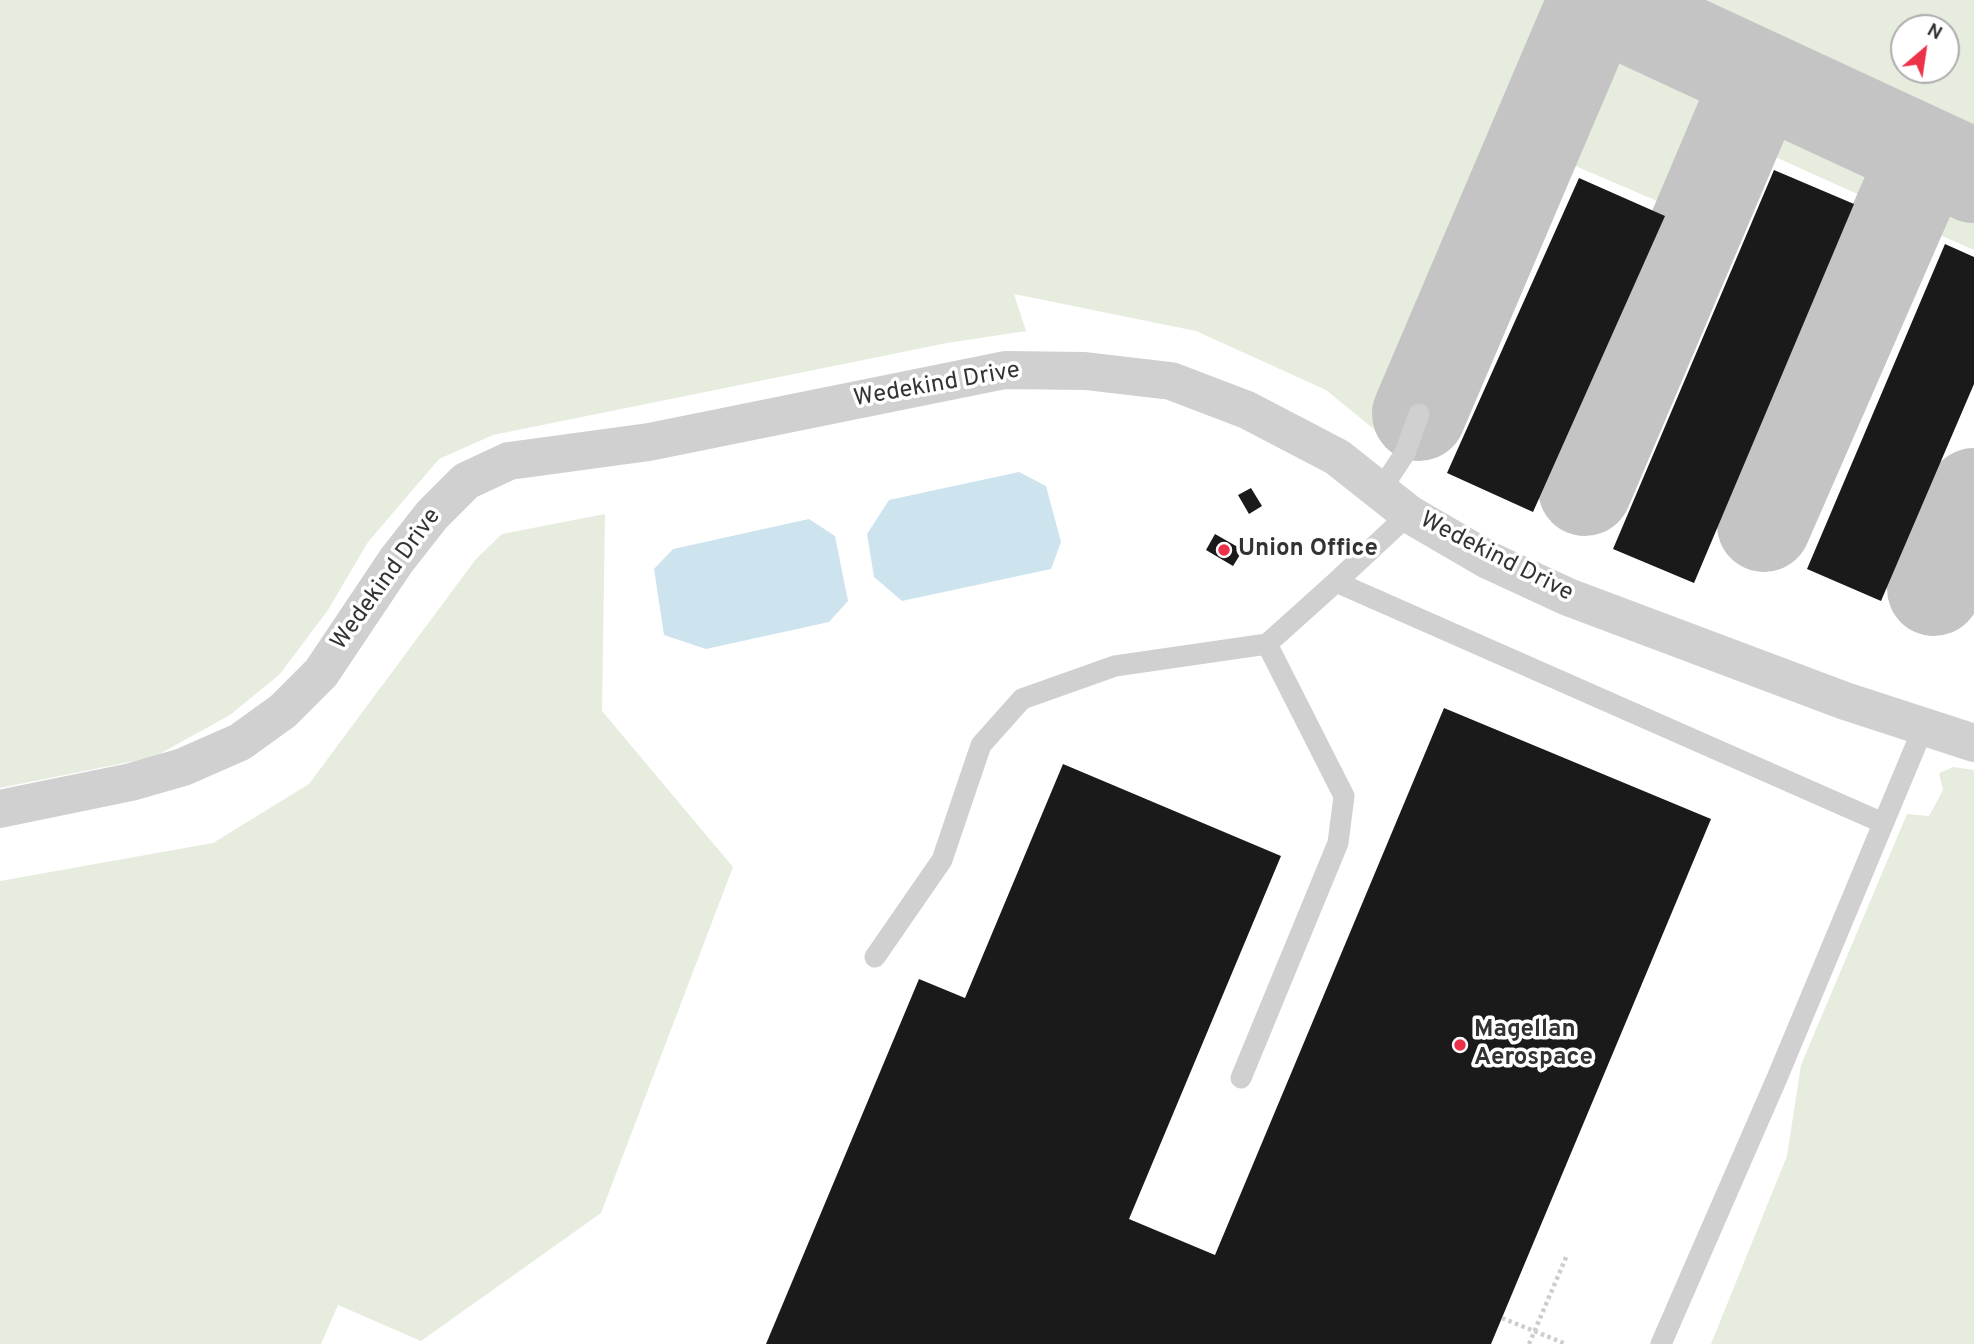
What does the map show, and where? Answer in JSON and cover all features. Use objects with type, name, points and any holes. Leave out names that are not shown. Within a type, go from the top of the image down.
[{"type":"street","name":"Wedekind Drive","points":[[0,809],[131,782],[183,767],[240,742],[283,711],[321,673],[396,561],[432,515],[466,481],[509,461],[649,442],[1005,370],[1085,371],[1171,381],[1247,410],[1337,457],[1395,502],[1488,560],[1568,597],[1844,701],[1974,743]]},
{"type":"lane","points":[[875,957],[942,860],[981,745],[1022,699],[1115,666],[1267,644],[1336,582],[1395,502],[1405,453],[1419,414]]},
{"type":"lane","points":[[1336,582],[1883,823]]},
{"type":"lane","points":[[1241,1078],[1338,843],[1343,796],[1267,644]]},
{"type":"lane","points":[[1661,1344],[1777,1078],[1924,726]]},
{"type":"path","points":[[1529,1344],[1567,1255]]},
{"type":"path","points":[[1502,1318],[1566,1344]]},
{"type":"shaded area","points":[[0,0],[1543,0],[1559,7],[1567,24],[1391,443],[1326,390],[1196,331],[1014,294],[1026,331],[947,343],[493,435],[439,459],[368,542],[328,610],[280,674],[230,715],[154,757],[0,788]]},
{"type":"shaded area","points":[[1631,0],[1974,0],[1974,158]]},
{"type":"shaded area","points":[[1616,32],[1731,84],[1736,96],[1677,236],[1661,229],[1671,207],[1552,156],[1597,44]]},
{"type":"shaded area","points":[[1778,106],[1892,158],[1900,175],[1886,207],[1771,155],[1762,176],[1751,171],[1747,164],[1765,116]]},
{"type":"shaded area","points":[[1943,183],[1974,197],[1974,250],[1917,225],[1930,193]]},
{"type":"shaded area","points":[[605,514],[602,711],[733,867],[601,1213],[421,1341],[338,1305],[321,1344],[0,1344],[0,881],[213,843],[309,784],[476,559],[502,534]]},
{"type":"shaded area","points":[[1953,767],[1974,770],[1974,1344],[1711,1344],[1787,1156],[1801,1065],[1907,814],[1929,816],[1943,790],[1939,773]]},
{"type":"water","points":[[1019,472],[1046,486],[1061,542],[1051,569],[902,601],[874,577],[867,534],[889,500]]},
{"type":"water","points":[[809,519],[835,536],[848,601],[829,622],[706,649],[664,635],[654,569],[673,549]]},
{"type":"building","points":[[1774,170],[1854,204],[1694,583],[1613,549]]},
{"type":"building","points":[[1579,178],[1665,216],[1533,512],[1447,473]]},
{"type":"building","points":[[1945,244],[1974,257],[1974,384],[1881,601],[1807,569]]},
{"type":"building","points":[[1251,488],[1262,506],[1249,514],[1238,495]]},
{"type":"building","name":"Union Office","points":[[1215,534],[1243,550],[1233,566],[1206,550]]},
{"type":"building","name":"Magellan Aerospace","points":[[1444,708],[1711,819],[1491,1344],[766,1344],[919,979],[965,998],[1063,764],[1281,856],[1129,1219],[1215,1255]]},
{"type":"taxiway","points":[[1594,0],[1974,176]]},
{"type":"taxiway","points":[[1419,414],[1595,1]]},
{"type":"taxiway","points":[[1585,489],[1760,77]]},
{"type":"taxiway","points":[[1764,525],[1926,154]]},
{"type":"taxiway","points":[[1934,589],[1974,495]]},
{"type":"place","name":"Union Office","points":[[1224,550]]},
{"type":"place","name":"Magellan Aerospace","points":[[1460,1045]]}]
